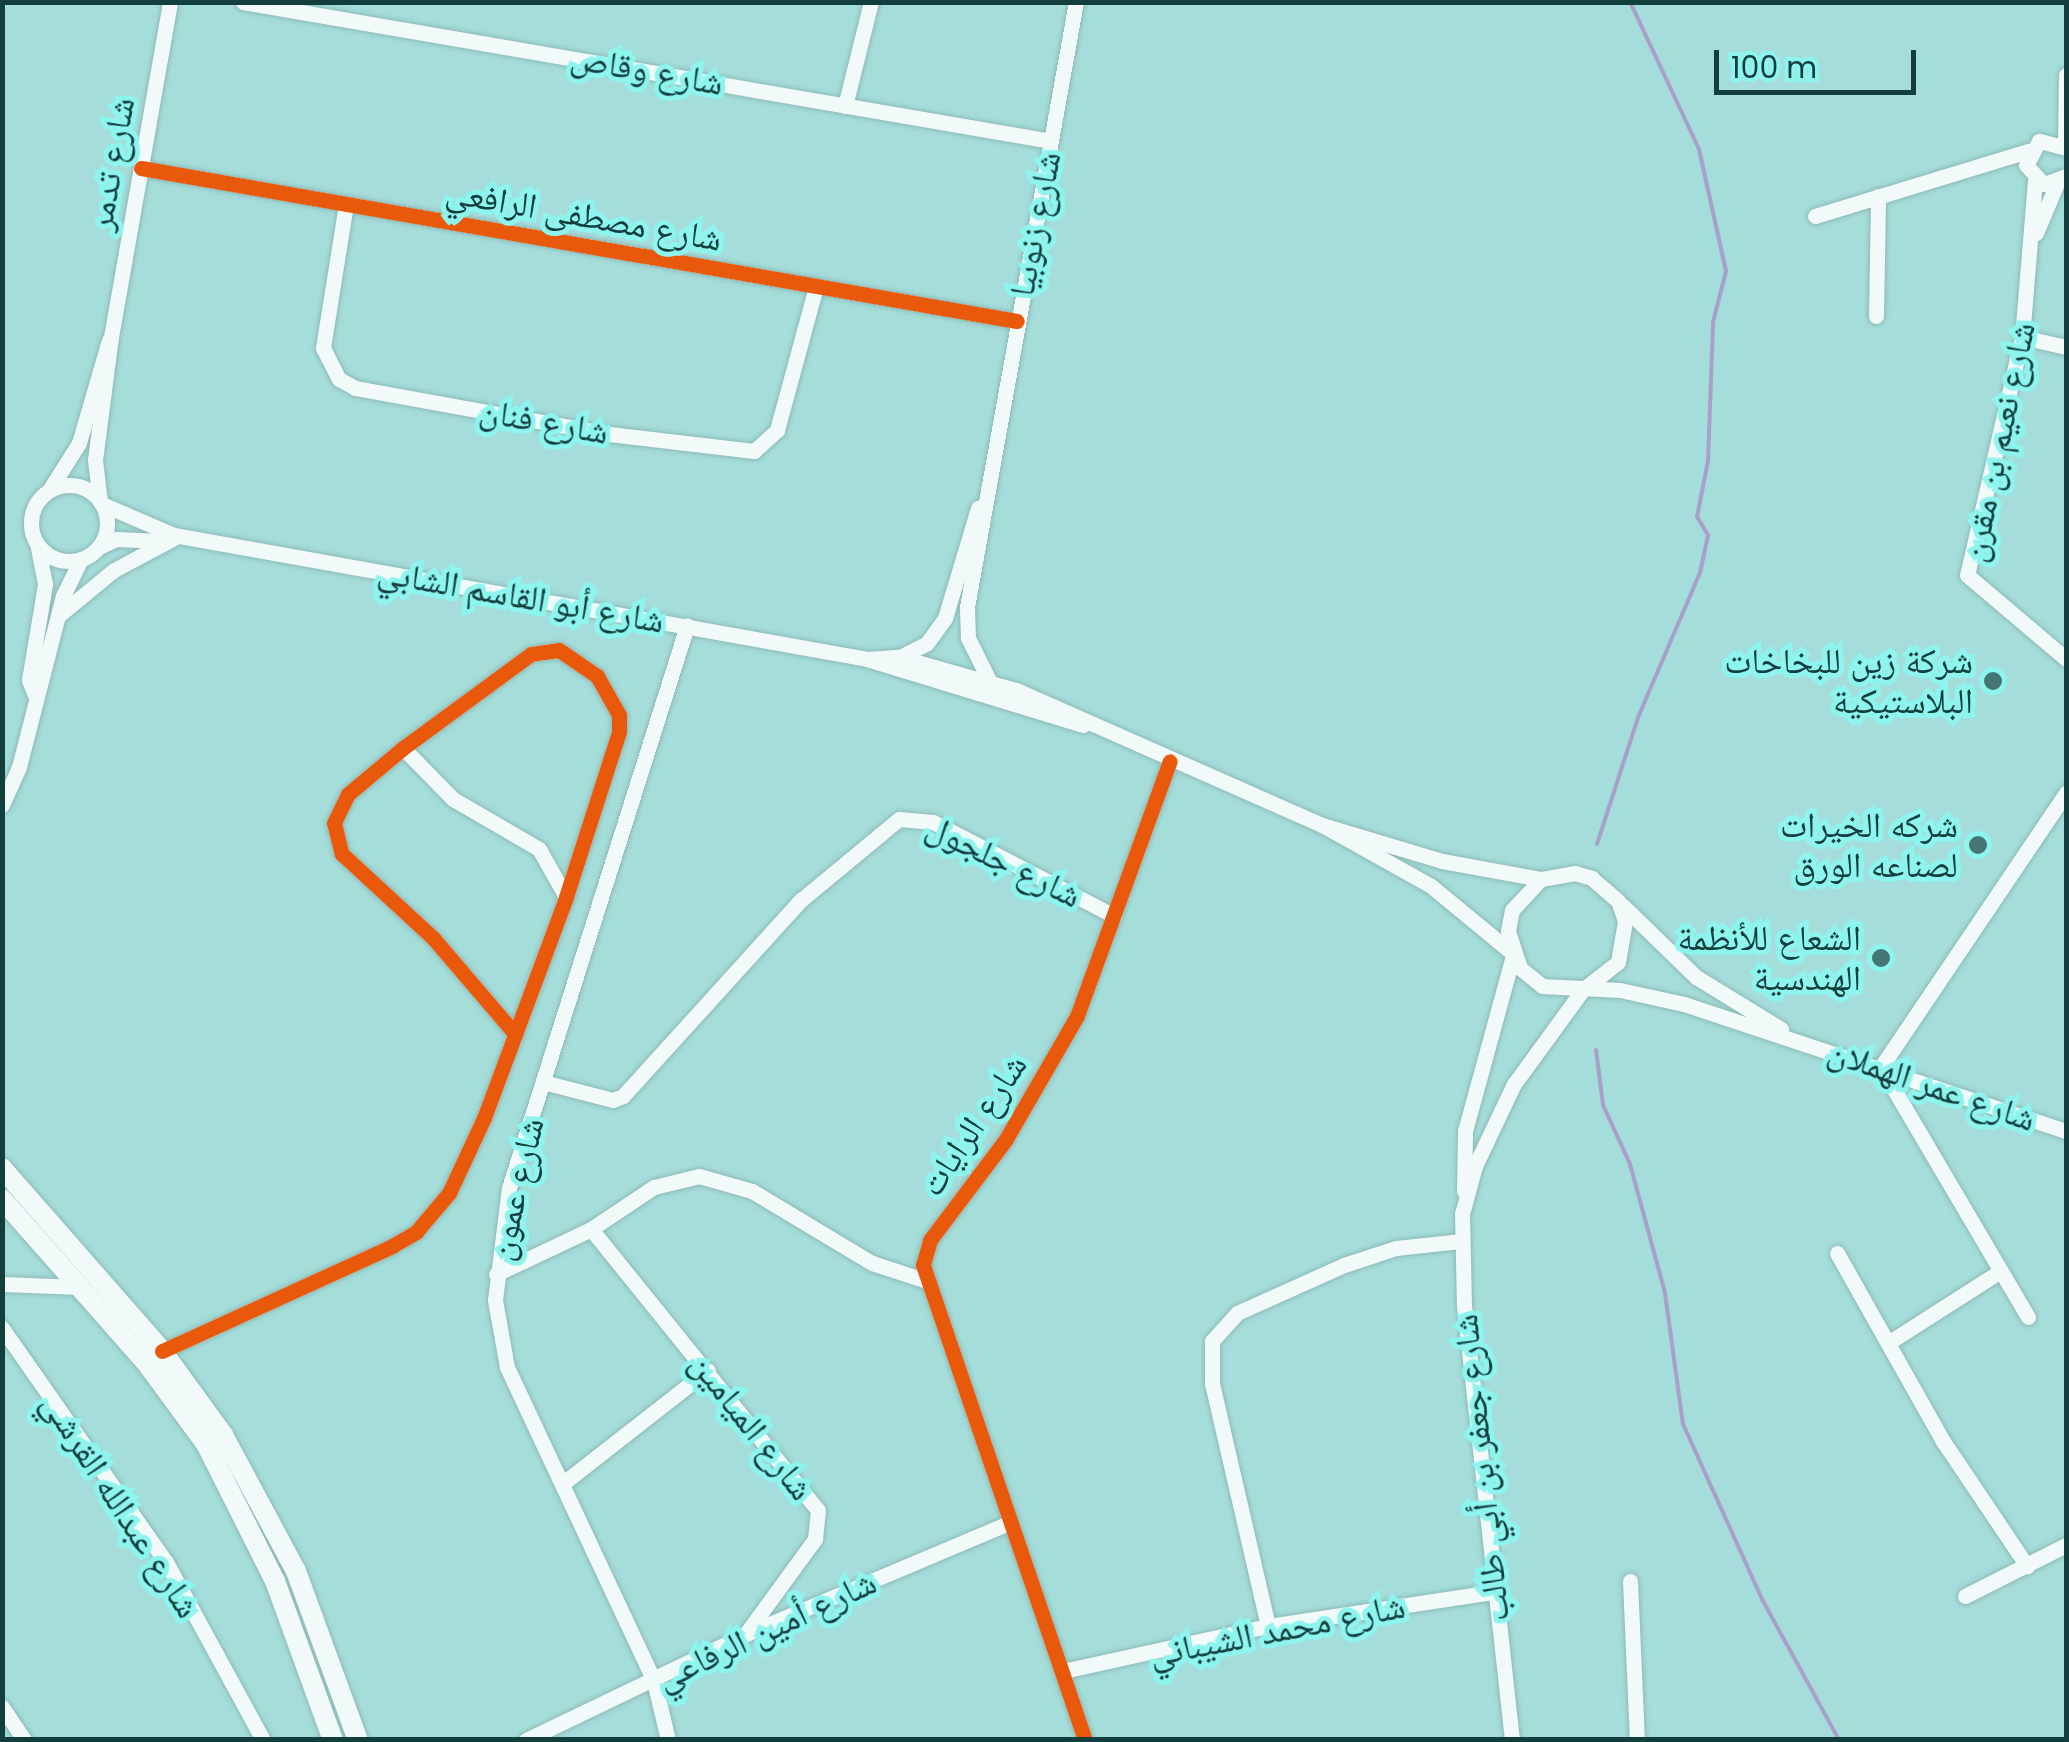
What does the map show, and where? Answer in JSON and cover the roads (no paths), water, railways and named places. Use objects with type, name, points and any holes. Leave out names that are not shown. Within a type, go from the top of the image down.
[{"type":"main road","points":[[2,1168],[223,1435],[274,1524],[358,1740]]},
{"type":"main road","points":[[2,1199],[80,1287],[154,1356],[232,1488],[333,1740]]},
{"type":"main road","points":[[322,1740],[324,1712]]},
{"type":"street","name":"شارع تدمر","points":[[101,503],[95,460],[111,337],[170,2]]},
{"type":"street","name":"شارع وقاص","points":[[243,2],[381,22],[1051,140]]},
{"type":"street","points":[[381,22],[384,2]]},
{"type":"street","points":[[845,106],[871,2]]},
{"type":"street","name":"شارع زنوبيا","points":[[989,680],[966,622],[980,505],[1076,2]]},
{"type":"street","points":[[1816,216],[1979,168],[2034,146],[2066,146],[2062,98],[2066,75]]},
{"type":"street","points":[[2034,146],[2062,98]]},
{"type":"street","name":"شارع نعيم بن مقرن","points":[[2034,146],[2032,241],[2022,337],[1967,575],[2066,659]]},
{"type":"street","name":"شارع مصطفى الرافعي","points":[[140,168],[1017,321]]},
{"type":"street","points":[[1979,168],[2062,180]]},
{"type":"street","name":"شارع نعيم بن مقرن","points":[[2032,241],[2062,180]]},
{"type":"street","points":[[1876,316],[1878,196]]},
{"type":"street","name":"شارع فنان","points":[[346,204],[322,348],[339,379],[355,388],[608,434],[754,452],[776,430],[816,286]]},
{"type":"street","name":"شارع تدمر","points":[[49,490],[79,443],[111,337]]},
{"type":"street","points":[[2022,337],[2066,347]]},
{"type":"street","points":[[2,805],[19,766],[58,616],[82,559],[99,546],[107,526],[101,503],[71,485],[49,490],[31,518],[44,584],[29,680],[35,695]]},
{"type":"street","name":"شارع أبو القاسم الشابي","points":[[101,503],[176,536],[867,659],[1083,724],[1322,825],[1442,861],[1541,878]]},
{"type":"street","name":"شارع زنوبيا","points":[[899,658],[927,643],[946,618],[980,505]]},
{"type":"street","points":[[58,616],[114,570],[176,536]]},
{"type":"street","name":"شارع أبو القاسم الشابي","points":[[99,546],[176,536]]},
{"type":"street","points":[[37,544],[60,560],[82,559]]},
{"type":"street","name":"شارع عمون","points":[[668,1740],[654,1681],[500,1348],[496,1274],[509,1188],[687,626]]},
{"type":"street","points":[[154,1356],[416,1232],[449,1193],[515,1034],[566,896],[619,732],[619,715],[597,676],[559,650],[530,654],[403,748],[348,794],[334,823],[335,842],[359,873],[434,939],[515,1034]]},
{"type":"street","name":"شارع أبو القاسم الشابي","points":[[867,659],[899,658],[989,680],[1068,712],[1083,724]]},
{"type":"street","points":[[403,748],[452,799],[539,849],[566,896]]},
{"type":"street","name":"شارع الرايات","points":[[924,1280],[930,1240],[1006,1139],[1076,1016],[1170,762]]},
{"type":"street","points":[[2028,1317],[1881,1067],[2066,793]]},
{"type":"street","name":"شارع جلجول","points":[[543,1082],[613,1100],[623,1096],[801,900],[889,824],[910,816],[933,822],[1114,916]]},
{"type":"street","name":"شارع أبو القاسم الشابي","points":[[1322,825],[1432,886],[1512,954]]},
{"type":"street","points":[[1575,873],[1606,887],[1618,900],[1625,942],[1618,962],[1585,988],[1542,986],[1512,954],[1512,910],[1541,878],[1575,873]]},
{"type":"street","name":"شارع عمر الهملان","points":[[1618,900],[1696,978],[1798,1038]]},
{"type":"street","name":"شارع جعفر بن أبي طالب","points":[[1512,954],[1466,1131],[1460,1241],[1493,1592],[1512,1740]]},
{"type":"street","name":"شارع عمر الهملان","points":[[1585,988],[1652,996],[1798,1038],[2066,1131]]},
{"type":"street","name":"شارع جعفر بن أبي طالب","points":[[1465,1195],[1514,1084],[1585,988]]},
{"type":"street","points":[[496,1274],[591,1229],[654,1187],[698,1176],[752,1191],[872,1263],[924,1280],[983,1438],[1007,1524],[1085,1740]]},
{"type":"street","name":"شارع الميامين","points":[[591,1229],[802,1483],[821,1525],[746,1634]]},
{"type":"street","points":[[1268,1626],[1212,1384],[1212,1341],[1237,1313],[1344,1265],[1396,1248],[1460,1241]]},
{"type":"street","points":[[1837,1253],[1890,1341],[1943,1442],[2027,1566]]},
{"type":"street","points":[[1890,1341],[1999,1272]]},
{"type":"street","points":[[2,1284],[80,1287]]},
{"type":"street","name":"شارع عبدالله القرشي","points":[[2,1328],[166,1562],[262,1740]]},
{"type":"street","points":[[562,1484],[708,1370]]},
{"type":"street","name":"شارع أمين الرفاعي","points":[[525,1739],[746,1634],[1007,1524]]},
{"type":"street","points":[[1965,1596],[2066,1546]]},
{"type":"street","points":[[1630,1582],[1636,1740]]},
{"type":"street","name":"شارع محمد الشيباني","points":[[1062,1671],[1268,1626],[1493,1592]]},
{"type":"street","points":[[2,1707],[24,1740]]},
{"type":"waterway","points":[[1597,844],[1639,715],[1700,573],[1708,535],[1697,517],[1708,461],[1713,322],[1726,271],[1699,149],[1630,2]]},
{"type":"waterway","points":[[1596,1050],[1603,1105],[1630,1164],[1665,1293],[1683,1424],[1763,1601],[1839,1740]]},
{"type":"place","name":"شركة زين للبخاخات البلاستيكية","points":[[1993,681]]},
{"type":"place","name":"شركه الخيرات لصناعه الورق","points":[[1978,845]]},
{"type":"place","name":"الشعاع للأنظمة الهندسية","points":[[1881,958]]}]
